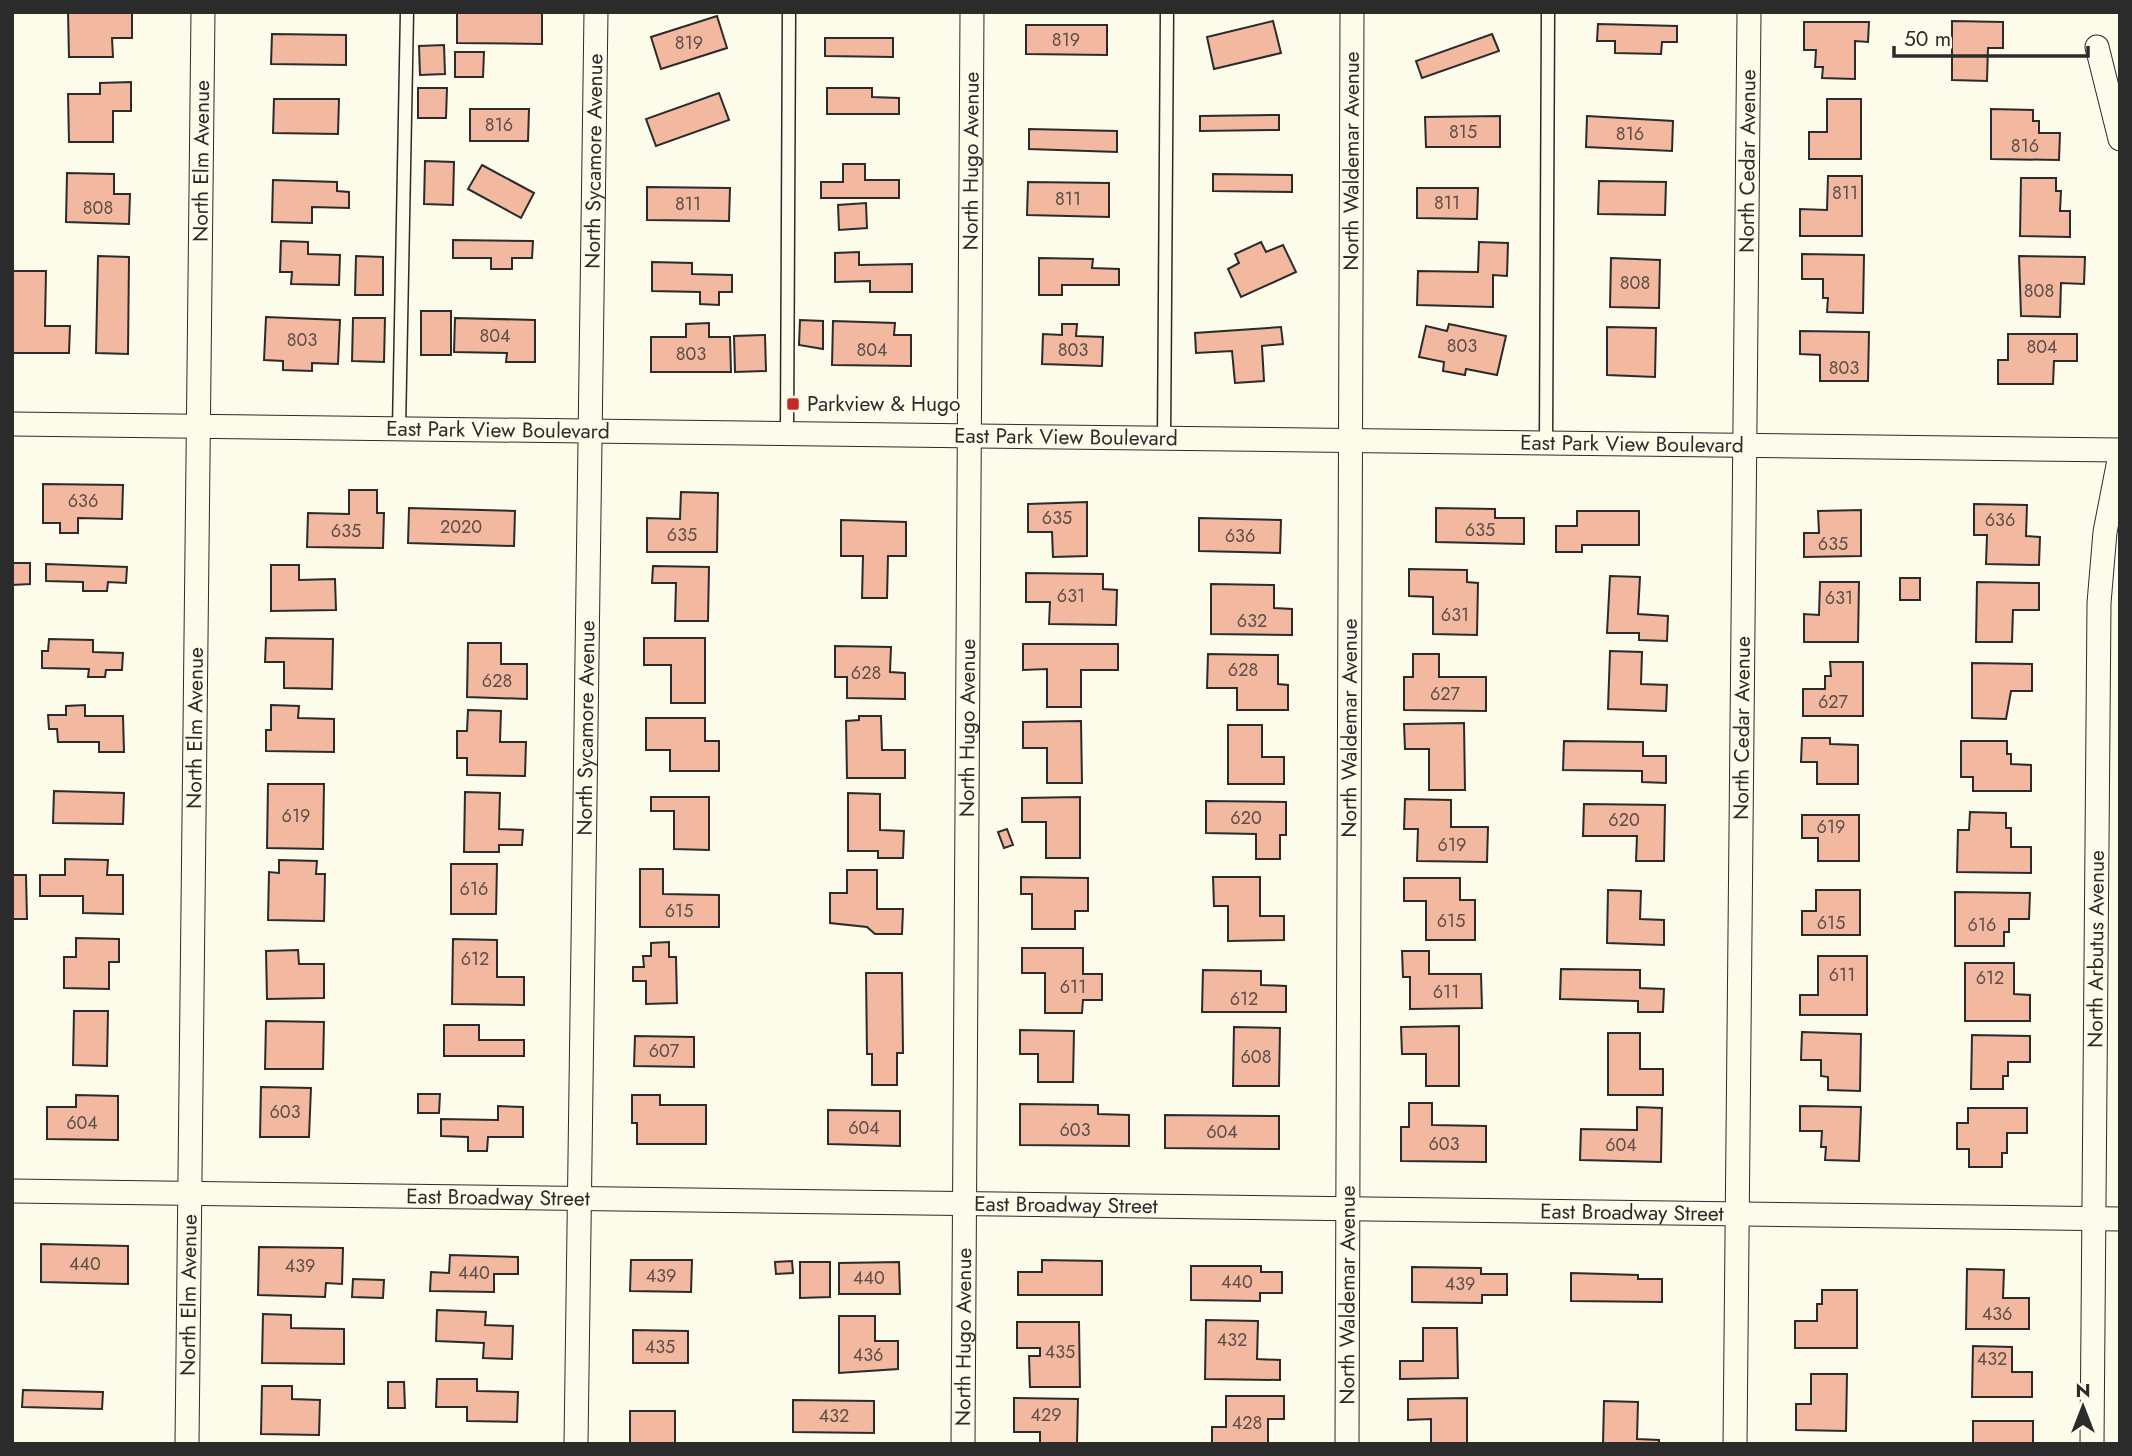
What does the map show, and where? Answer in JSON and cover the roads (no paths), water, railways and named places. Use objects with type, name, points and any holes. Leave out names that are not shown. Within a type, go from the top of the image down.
[{"type":"street","name":"North Elm Avenue","points":[[187,1444],[203,12]]},
{"type":"street","name":"North Sycamore Avenue","points":[[576,1444],[596,12]]},
{"type":"street","name":"North Hugo Avenue","points":[[963,1444],[972,12]]},
{"type":"street","name":"North Waldemar Avenue","points":[[1347,1444],[1352,12]]},
{"type":"street","name":"North Cedar Avenue","points":[[1735,1444],[1742,447],[1749,12]]},
{"type":"street","points":[[2097,47],[2120,139]]},
{"type":"street","name":"East Park View Boulevard","points":[[12,424],[2120,453]]},
{"type":"street","name":"North Arbutus Avenue","points":[[2092,1444],[2094,1218],[2108,839],[2099,603],[2105,532],[2120,453]]},
{"type":"street","name":"East Broadway Street","points":[[12,1191],[2120,1219]]},
{"type":"lane","points":[[399,429],[407,12]]},
{"type":"lane","points":[[788,434],[789,12]]},
{"type":"lane","points":[[1164,439],[1167,12]]},
{"type":"lane","points":[[1546,444],[1548,12]]},
{"type":"place","name":"Parkview & Hugo","points":[[793,404]]}]
